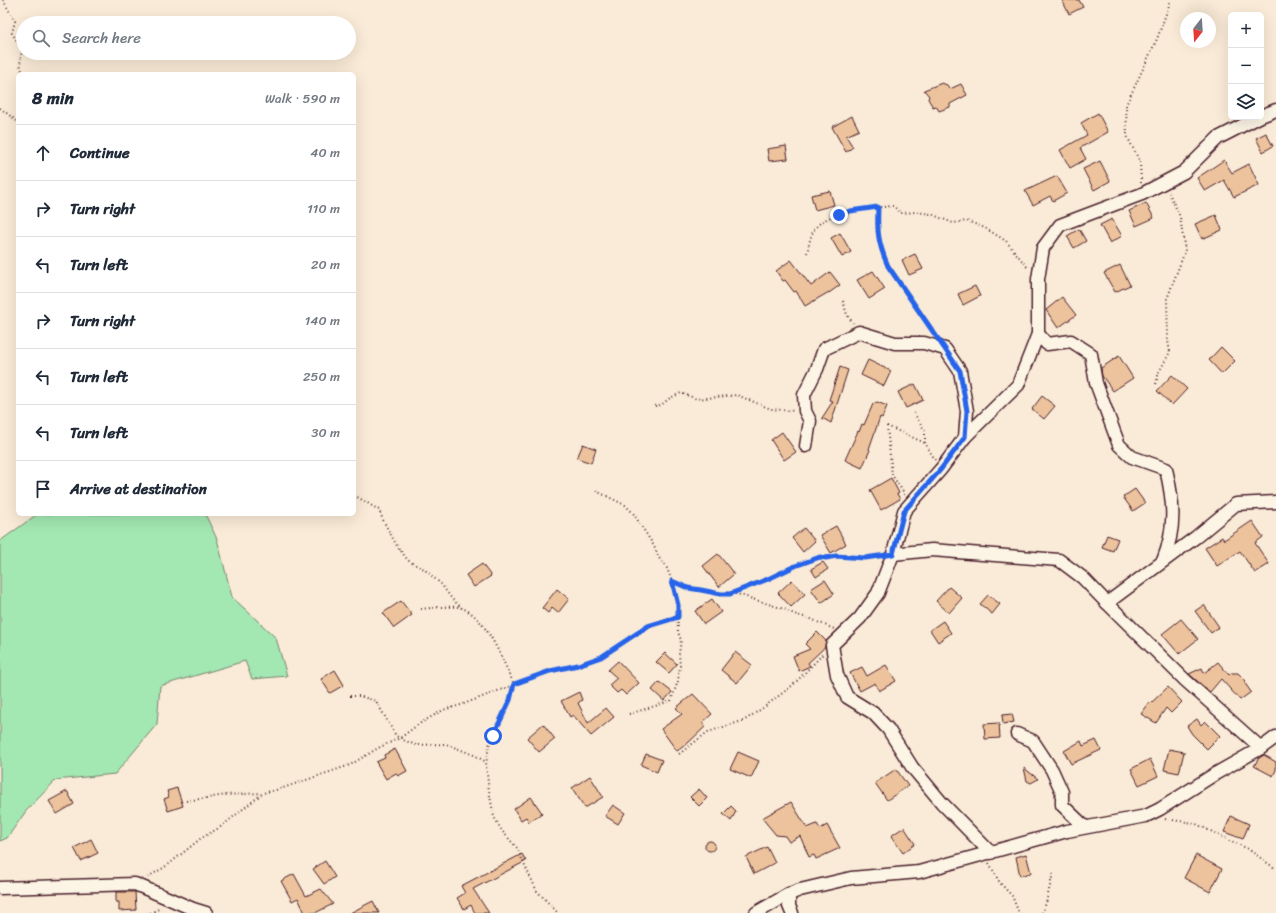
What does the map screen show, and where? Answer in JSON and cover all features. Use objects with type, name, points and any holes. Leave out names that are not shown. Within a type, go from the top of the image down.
[{"type":"street","points":[[1264,115],[1276,110]]},
{"type":"street","points":[[990,853],[942,803],[912,767],[888,729],[873,713],[847,697],[837,676],[832,645],[860,618],[878,593],[893,554],[904,511],[941,469],[965,437],[1018,385],[1038,334],[1038,280],[1043,248],[1060,225],[1142,194],[1184,172],[1218,138],[1254,120]]},
{"type":"street","points":[[806,446],[810,422],[805,411],[804,395],[817,370],[824,349],[860,332],[895,343],[924,343],[945,349],[960,371],[967,411],[965,437]]},
{"type":"street","points":[[1038,334],[1047,344],[1071,341],[1091,354],[1096,383],[1119,445],[1132,456],[1166,469],[1170,486],[1173,521],[1168,547],[1163,562]]},
{"type":"street","points":[[1107,603],[1196,537],[1236,504],[1276,502]]},
{"type":"street","points":[[893,554],[932,550],[1059,560],[1083,578],[1186,680],[1261,748]]},
{"type":"street","points":[[1017,734],[1033,741],[1052,770],[1062,792],[1062,805],[1085,827]]},
{"type":"street","points":[[756,913],[789,894],[800,890],[852,878],[919,872],[1067,831],[1146,816],[1261,748],[1276,737]]},
{"type":"street","points":[[0,888],[135,884],[193,909],[206,913]]},
{"type":"street","points":[[789,894],[792,913]]},
{"type":"path","points":[[3,0],[15,21],[12,33],[16,39]]},
{"type":"path","points":[[1142,194],[1140,162],[1127,136],[1126,105],[1157,39],[1171,0]]},
{"type":"path","points":[[21,60],[22,72]]},
{"type":"path","points":[[0,108],[16,120]]},
{"type":"path","points":[[1156,384],[1159,372],[1170,352],[1168,341],[1167,299],[1185,251],[1180,217],[1164,182]]},
{"type":"path","points":[[807,253],[814,229],[827,218],[850,211],[893,206],[901,213],[916,212],[931,214],[953,223],[967,222],[985,228],[1006,241],[1038,280]]},
{"type":"path","points":[[878,207],[877,231],[882,252],[888,266],[945,349]]},
{"type":"path","points":[[843,301],[848,315],[860,332]]},
{"type":"path","points":[[655,406],[661,406],[670,398],[681,393],[697,399],[737,395],[771,409],[805,411]]},
{"type":"path","points":[[914,413],[925,431],[925,443],[941,469]]},
{"type":"path","points":[[904,511],[904,493],[892,475],[887,426],[925,443]]},
{"type":"path","points":[[596,491],[625,505],[633,513],[654,546],[659,558],[666,566],[672,581],[678,605],[678,632],[681,640],[679,654],[680,666],[678,681],[671,701],[629,714]]},
{"type":"path","points":[[356,496],[379,510],[397,546],[407,559],[424,569],[441,584],[452,599],[463,610]]},
{"type":"path","points":[[730,594],[820,557],[826,558],[836,556],[865,558],[893,554]]},
{"type":"path","points":[[672,581],[688,588],[721,594],[737,594],[811,619],[844,634]]},
{"type":"path","points":[[421,609],[458,607],[472,614],[486,628],[514,684],[510,700],[489,746],[486,762],[489,791],[494,817],[502,831],[517,848],[537,891],[558,913]]},
{"type":"path","points":[[186,801],[234,794],[263,793],[280,789],[350,765],[380,747],[400,738],[419,724],[444,710],[550,671],[578,665],[601,657],[648,626],[678,617]]},
{"type":"path","points":[[679,754],[708,732],[746,720],[763,708],[793,685],[832,645]]},
{"type":"path","points":[[350,696],[359,696],[376,701],[396,736],[400,738],[416,745],[446,744],[474,755],[486,762]]},
{"type":"path","points":[[135,884],[168,865],[200,839],[222,826],[263,793]]},
{"type":"path","points":[[1146,816],[1194,824],[1248,849],[1276,869]]},
{"type":"path","points":[[990,853],[985,856],[1000,883],[1012,896],[1019,913]]},
{"type":"path","points":[[1042,913],[1046,903],[1053,872]]},
{"type":"green space","points":[[35,516],[206,516],[217,539],[232,597],[276,638],[287,676],[252,679],[245,661],[160,686],[157,724],[115,774],[56,780],[26,811],[7,838],[0,841],[0,541]]},
{"type":"building","points":[[1062,0],[1079,0],[1083,7],[1069,14]]},
{"type":"building","points":[[942,83],[947,85],[950,89],[961,84],[967,95],[950,104],[950,107],[939,111],[936,106],[933,107],[928,99],[929,96],[924,90]]},
{"type":"building","points":[[1098,113],[1108,132],[1080,148],[1086,159],[1070,168],[1060,150],[1087,135],[1081,123]]},
{"type":"building","points":[[852,116],[859,130],[846,136],[853,147],[846,152],[832,127]]},
{"type":"building","points":[[1266,133],[1273,146],[1263,152],[1256,138]]},
{"type":"building","points":[[786,146],[788,159],[769,161],[767,149]]},
{"type":"building","points":[[1224,160],[1232,173],[1249,164],[1259,185],[1234,197],[1224,180],[1205,191],[1197,178]]},
{"type":"building","points":[[1100,161],[1110,181],[1094,190],[1083,169]]},
{"type":"building","points":[[1057,176],[1067,193],[1053,201],[1050,196],[1033,205],[1025,191]]},
{"type":"building","points":[[830,191],[834,205],[815,210],[811,195]]},
{"type":"building","points":[[1146,203],[1154,218],[1136,226],[1129,211]]},
{"type":"building","points":[[1216,215],[1222,230],[1202,239],[1195,224]]},
{"type":"building","points":[[1112,219],[1122,236],[1110,243],[1100,225]]},
{"type":"building","points":[[1079,229],[1086,241],[1074,248],[1067,236]]},
{"type":"building","points":[[840,233],[851,252],[842,257],[831,238]]},
{"type":"building","points":[[915,254],[923,269],[909,275],[902,260]]},
{"type":"building","points":[[791,260],[811,286],[830,272],[840,285],[829,293],[805,306],[796,291],[794,292],[785,280],[783,281],[776,271]]},
{"type":"building","points":[[1120,265],[1130,285],[1115,292],[1104,273]]},
{"type":"building","points":[[873,271],[885,289],[869,299],[857,280]]},
{"type":"building","points":[[975,286],[980,296],[963,305],[958,294]]},
{"type":"building","points":[[1062,297],[1076,315],[1058,328],[1046,310]]},
{"type":"building","points":[[1221,347],[1235,361],[1222,374],[1209,360]]},
{"type":"building","points":[[1119,356],[1133,378],[1113,391],[1102,376],[1101,368]]},
{"type":"building","points":[[868,360],[891,371],[884,386],[861,375]]},
{"type":"building","points":[[840,367],[848,370],[831,423],[822,418],[833,401],[829,400]]},
{"type":"building","points":[[1172,375],[1187,389],[1172,405],[1157,391]]},
{"type":"building","points":[[915,384],[923,400],[906,408],[898,392]]},
{"type":"building","points":[[1042,396],[1055,406],[1044,419],[1032,409]]},
{"type":"building","points":[[877,402],[887,406],[882,418],[880,417],[869,449],[870,450],[862,468],[845,460],[858,431],[859,432],[862,424],[864,425],[873,404]]},
{"type":"building","points":[[782,432],[796,452],[784,460],[771,440]]},
{"type":"building","points":[[583,444],[596,449],[591,463],[577,458]]},
{"type":"building","points":[[891,478],[899,493],[897,494],[900,499],[881,510],[870,490]]},
{"type":"building","points":[[1135,489],[1145,503],[1133,511],[1123,497]]},
{"type":"building","points":[[1252,521],[1263,537],[1255,543],[1269,564],[1255,573],[1240,551],[1217,566],[1205,548],[1222,537],[1224,540]]},
{"type":"building","points":[[836,526],[846,544],[831,553],[820,535]]},
{"type":"building","points":[[804,528],[815,541],[803,552],[792,538]]},
{"type":"building","points":[[1107,535],[1118,539],[1113,551],[1102,547]]},
{"type":"building","points":[[718,554],[734,574],[719,587],[703,566]]},
{"type":"building","points":[[823,562],[828,569],[816,577],[811,569]]},
{"type":"building","points":[[482,564],[491,576],[474,587],[466,575]]},
{"type":"building","points":[[792,580],[805,594],[791,607],[778,593]]},
{"type":"building","points":[[825,580],[834,594],[821,603],[811,589]]},
{"type":"building","points":[[949,587],[962,598],[949,613],[936,601]]},
{"type":"building","points":[[557,589],[569,599],[558,613],[552,608],[548,613],[542,608]]},
{"type":"building","points":[[988,595],[1000,604],[992,614],[980,604]]},
{"type":"building","points":[[712,599],[721,612],[704,624],[695,611]]},
{"type":"building","points":[[401,601],[412,615],[394,628],[383,613]]},
{"type":"building","points":[[1204,605],[1219,627],[1211,633],[1195,611]]},
{"type":"building","points":[[1181,619],[1198,639],[1179,654],[1162,634]]},
{"type":"building","points":[[943,621],[951,633],[938,642],[930,630]]},
{"type":"building","points":[[817,632],[826,641],[825,647],[808,663],[810,666],[799,671],[793,656],[810,649],[805,644]]},
{"type":"building","points":[[735,652],[752,665],[737,683],[721,670]]},
{"type":"building","points":[[665,653],[677,664],[669,673],[656,662]]},
{"type":"building","points":[[618,661],[639,683],[626,695],[621,690],[617,693],[609,685],[617,678],[608,670]]},
{"type":"building","points":[[1218,662],[1229,675],[1231,673],[1238,673],[1246,681],[1244,682],[1251,692],[1240,700],[1221,679],[1210,692],[1189,674],[1202,668],[1204,673]]},
{"type":"building","points":[[886,665],[896,681],[879,691],[875,683],[860,691],[850,673],[862,667],[867,676]]},
{"type":"building","points":[[335,670],[344,685],[330,693],[321,679]]},
{"type":"building","points":[[659,682],[672,692],[664,701],[652,690]]},
{"type":"building","points":[[1168,687],[1182,702],[1171,713],[1166,708],[1156,723],[1141,714],[1150,702],[1151,703]]},
{"type":"building","points":[[579,692],[582,700],[578,703],[588,723],[606,708],[614,717],[591,736],[573,715],[570,717],[561,701]]},
{"type":"building","points":[[693,694],[712,714],[702,723],[706,726],[677,751],[661,729],[682,714],[676,708]]},
{"type":"building","points":[[1012,714],[1014,722],[1003,724],[1002,715]]},
{"type":"building","points":[[1197,719],[1201,725],[1205,721],[1220,736],[1207,749],[1192,734],[1187,726]]},
{"type":"building","points":[[999,723],[1000,738],[985,739],[984,724]]},
{"type":"building","points":[[543,724],[555,739],[539,752],[527,738]]},
{"type":"building","points":[[1096,740],[1101,750],[1071,764],[1064,751],[1081,741],[1083,746]]},
{"type":"building","points":[[395,749],[407,771],[398,776],[396,773],[386,779],[376,762],[385,758],[384,755]]},
{"type":"building","points":[[1169,749],[1184,752],[1179,773],[1164,770]]},
{"type":"building","points":[[738,752],[759,761],[751,778],[730,769]]},
{"type":"building","points":[[646,754],[662,760],[657,772],[641,765]]},
{"type":"building","points":[[1264,755],[1276,762],[1276,770],[1273,776],[1254,766],[1259,758]]},
{"type":"building","points":[[1150,759],[1158,776],[1139,785],[1131,769]]},
{"type":"building","points":[[1024,768],[1038,779],[1031,783],[1027,781]]},
{"type":"building","points":[[896,769],[908,786],[887,800],[875,783]]},
{"type":"building","points":[[590,776],[603,797],[585,808],[572,788]]},
{"type":"building","points":[[177,788],[183,806],[168,811],[164,799],[169,797],[167,791]]},
{"type":"building","points":[[699,789],[707,798],[699,806],[690,797]]},
{"type":"building","points":[[67,791],[74,804],[57,814],[49,801]]},
{"type":"building","points":[[531,797],[542,813],[529,822],[526,817],[521,820],[514,809]]},
{"type":"building","points":[[791,802],[807,828],[817,824],[820,829],[827,825],[840,848],[816,859],[814,855],[809,857],[800,836],[789,842],[785,836],[776,835],[762,818]]},
{"type":"building","points":[[613,805],[625,813],[618,824],[605,816]]},
{"type":"building","points":[[731,806],[736,811],[731,821],[723,814]]},
{"type":"building","points":[[1231,816],[1249,824],[1243,839],[1224,832]]},
{"type":"building","points":[[904,827],[915,844],[903,853],[891,836]]},
{"type":"building","points":[[91,839],[98,853],[81,861],[74,848]]},
{"type":"building","points":[[708,841],[712,841],[714,842],[714,850],[708,851],[705,848],[705,844]]},
{"type":"building","points":[[767,847],[775,863],[754,874],[746,857]]},
{"type":"building","points":[[522,854],[526,861],[473,889],[489,913],[475,913],[471,905],[464,909],[457,898],[465,893],[461,886]]},
{"type":"building","points":[[1026,854],[1031,873],[1020,876],[1016,857]]},
{"type":"building","points":[[1196,855],[1222,869],[1210,892],[1184,878]]},
{"type":"building","points":[[325,861],[335,877],[324,884],[313,869]]},
{"type":"building","points":[[294,874],[306,896],[321,889],[333,904],[315,913],[305,913],[298,898],[292,901],[281,881]]},
{"type":"building","points":[[116,892],[135,892],[136,910],[119,911],[119,902],[116,902]]},
{"type":"building","points":[[373,901],[379,913],[350,913]]},
{"type":"route","points":[[493,736],[510,700],[514,684],[550,671],[578,665],[601,657],[648,626],[678,617],[678,605],[672,581],[688,588],[721,594],[730,594],[820,557],[826,558],[836,556],[865,558],[893,554],[904,511],[941,469],[965,437],[967,411],[960,371],[888,266],[882,252],[877,231],[878,207],[850,211],[839,215]]}]
